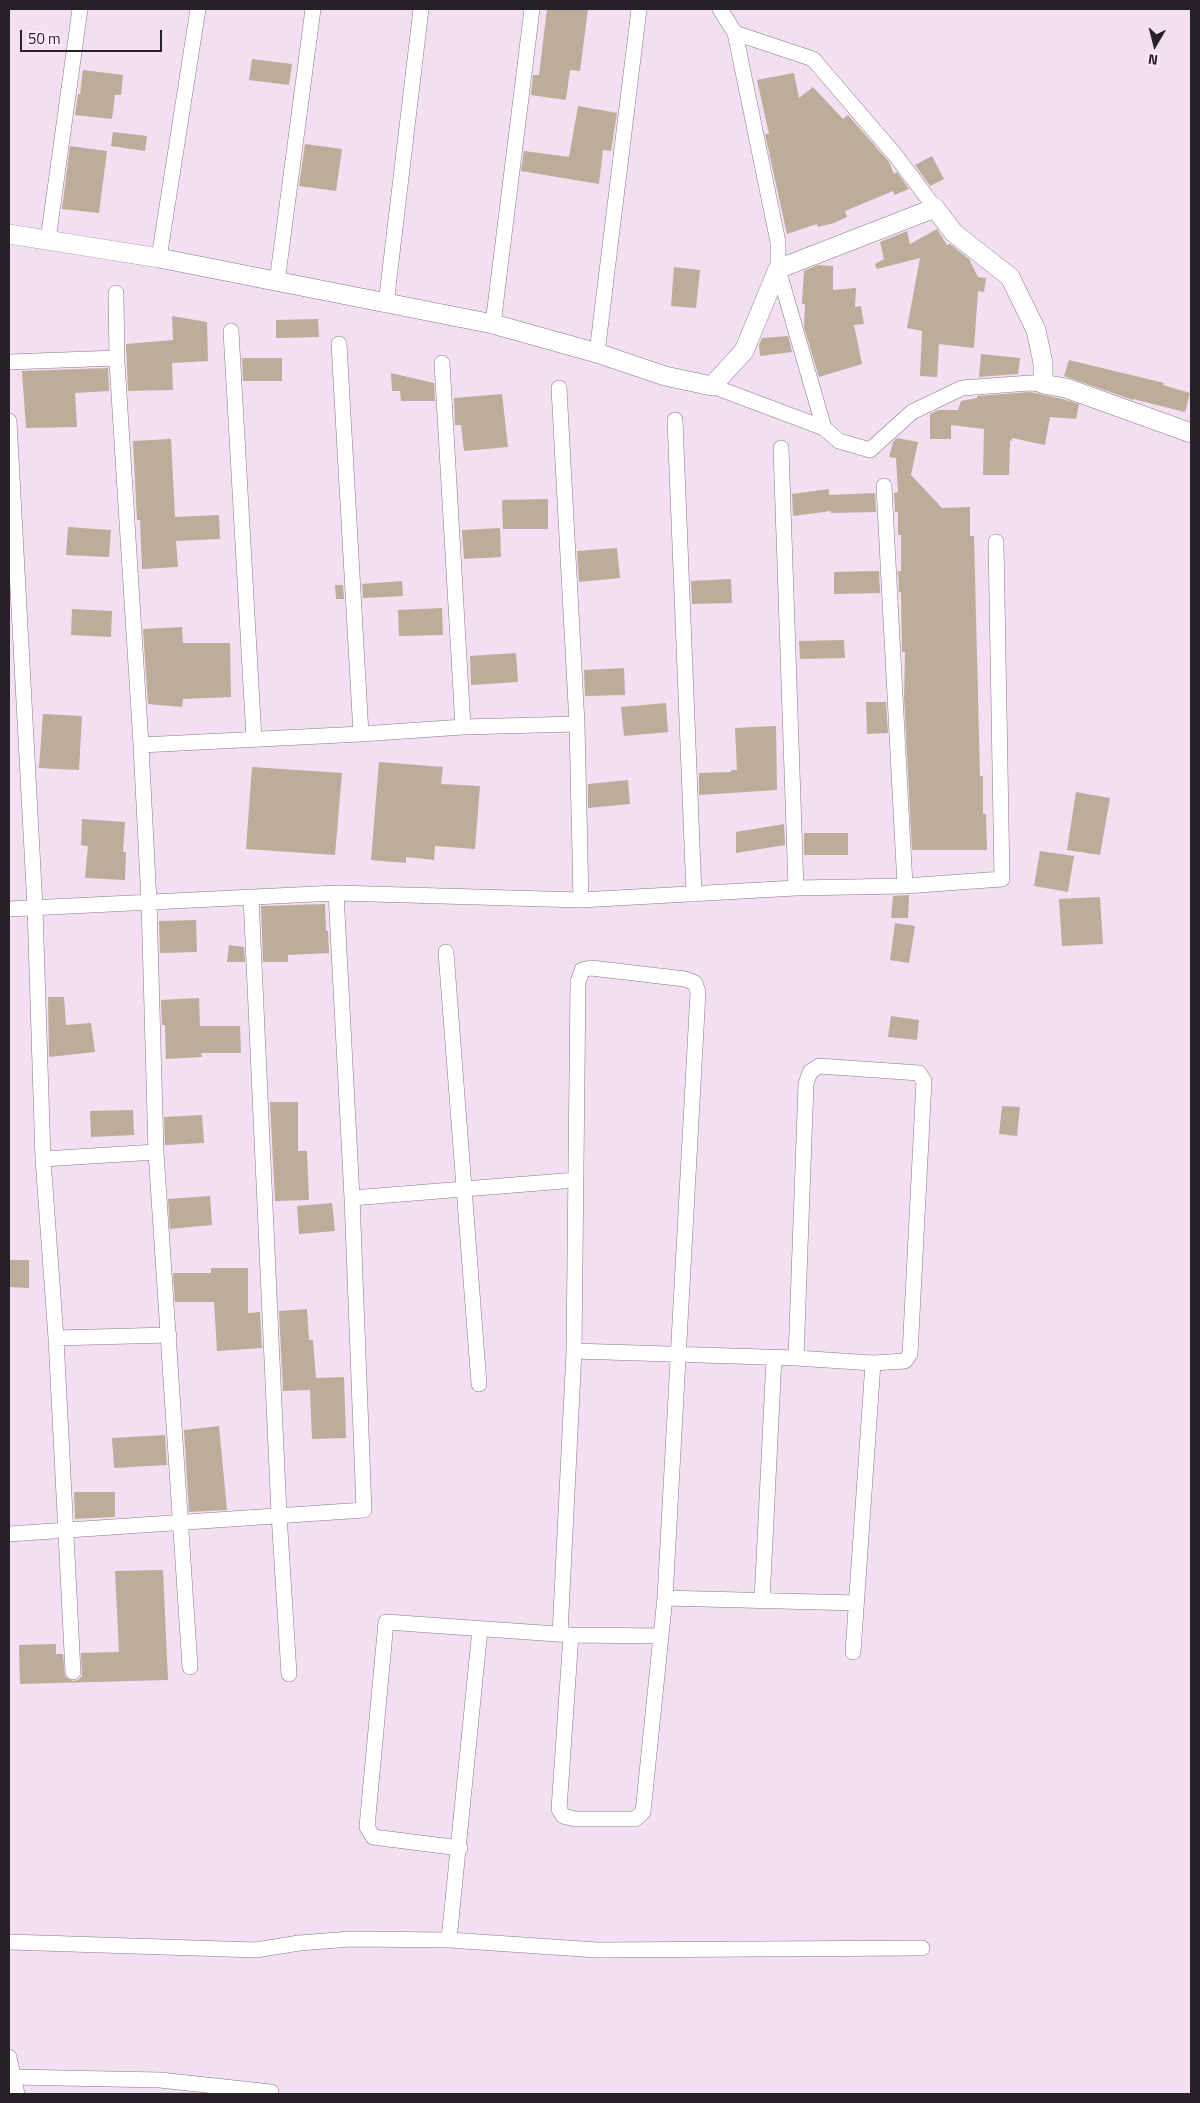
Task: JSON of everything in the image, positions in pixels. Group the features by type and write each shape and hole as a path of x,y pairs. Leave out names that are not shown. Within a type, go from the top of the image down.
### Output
{"street":[{"path":"48,240 80,9"},
{"path":"159,258 198,9"},
{"path":"277,282 313,9"},
{"path":"386,304 421,9"},
{"path":"493,324 532,9"},
{"path":"597,353 639,9"},
{"path":"720,9 735,32 778,242 778,270 824,428"},
{"path":"735,32 812,59 896,156 954,233 1010,277 1036,330 1043,364 1043,384"},
{"path":"712,386 744,351 778,270 935,208"},
{"path":"9,234 159,258 493,324 597,353 665,376 712,386 824,428 839,440 870,450 912,412 962,388 1030,383 1066,388 1191,433"},
{"path":"116,293 117,358 149,902 156,1152 190,1667"},
{"path":"231,331 254,739"},
{"path":"339,344 361,734"},
{"path":"9,362 117,358"},
{"path":"442,362 463,727"},
{"path":"559,388 577,724 581,900"},
{"path":"675,420 694,894"},
{"path":"9,421 35,907 43,1159 56,1338 64,1532 73,1672"},
{"path":"781,448 796,888"},
{"path":"884,486 905,886"},
{"path":"9,909 336,893 581,900 796,888 905,886 1002,879 996,542"},
{"path":"141,744 361,734 463,727 577,724"},
{"path":"9,1534 64,1532 279,1514 364,1510 352,1198 336,893"},
{"path":"251,897 279,1514 289,1674"},
{"path":"446,952 479,1384"},
{"path":"591,968 685,979 695,983 698,992 666,1598 643,1812 635,1819 575,1819 563,1816 559,1809 574,1351 578,982 582,970 591,968"},
{"path":"574,1351 796,1358 873,1363 906,1361 910,1354 924,1081 919,1073 819,1066 810,1072 806,1084 796,1358"},
{"path":"43,1159 156,1152"},
{"path":"352,1198 576,1180"},
{"path":"56,1338 169,1335"},
{"path":"762,1601 774,1358"},
{"path":"853,1652 873,1363"},
{"path":"666,1598 856,1603"},
{"path":"460,1848 374,1837 367,1827 386,1622 566,1635 661,1636"},
{"path":"449,1940 460,1848 480,1629"},
{"path":"9,1942 256,1950 298,1943 351,1939 449,1940 597,1950 922,1948"},
{"path":"9,2057 17,2094"},
{"path":"13,2077 271,2092 271,2094"}],"building":[{"path":"547,9 588,9 580,71 570,70 566,100 531,95 533,75 539,75"},
{"path":"252,59 292,64 289,85 249,80"},
{"path":"83,70 123,75 121,95 115,95 112,119 75,115"},
{"path":"794,73 799,98 813,87 843,119 848,115 889,162 894,174 897,172 909,189 894,195 893,191 845,211 847,217 834,223 818,227 817,224 787,234 765,134 769,134 757,80"},
{"path":"578,106 617,113 611,151 603,150 599,184 521,171 524,151 569,157"},
{"path":"113,132 147,136 145,151 111,146"},
{"path":"305,144 342,149 336,191 299,186"},
{"path":"70,146 107,151 99,213 62,209"},
{"path":"932,156 944,179 930,186 915,165"},
{"path":"937,229 947,245 950,244 969,259 978,277 986,278 984,292 978,291 974,348 939,344 937,377 920,376 922,331 907,328 920,258 877,269 875,264 884,259 880,242 907,231 910,244"},
{"path":"818,265 833,266 833,290 856,288 855,307 861,306 864,324 854,325 862,364 819,377 804,327 805,304 802,304 804,271"},
{"path":"674,267 700,270 696,308 671,306"},
{"path":"172,316 207,322 208,361 172,363 173,390 128,391 126,344 173,340"},
{"path":"318,319 319,337 276,338 276,320"},
{"path":"788,336 792,352 760,356 759,345 762,338"},
{"path":"981,354 1020,358 1018,374 979,377"},
{"path":"242,358 282,358 282,381 243,381"},
{"path":"1069,360 1164,383 1163,385 1190,393 1185,412 1133,400 1064,376"},
{"path":"108,368 109,391 75,393 77,427 26,428 22,371"},
{"path":"391,373 434,383 435,401 401,401 400,391 392,391"},
{"path":"1030,392 1079,404 1076,419 1050,417 1045,445 1012,438 1012,441 1010,440 1009,475 983,475 984,429 951,425 951,439 930,439 930,414 938,410 958,410 961,401 977,398 977,396"},
{"path":"502,394 508,447 464,451 461,425 455,425 454,398"},
{"path":"897,438 918,442 911,475 942,508 970,507 970,536 974,536 980,776 983,776 983,814 986,814 987,850 912,850 904,696 905,652 902,652 901,592 899,592 898,571 901,571 901,535 898,535 898,512 895,512 894,493 898,492 896,458 889,457 893,442"},
{"path":"171,439 175,517 219,515 220,539 176,541 178,567 142,569 140,520 137,520 133,441"},
{"path":"829,489 829,495 875,493 876,512 831,513 831,511 793,516 792,494"},
{"path":"548,499 548,529 503,529 502,500"},
{"path":"68,527 111,530 109,557 66,555"},
{"path":"500,528 501,557 464,559 462,530"},
{"path":"617,548 620,578 579,582 577,551"},
{"path":"879,571 880,593 834,594 834,572"},
{"path":"731,579 732,603 692,604 691,581"},
{"path":"402,581 403,596 363,598 362,584"},
{"path":"335,585 343,585 344,599 336,599"},
{"path":"442,608 443,635 399,636 398,610"},
{"path":"72,609 112,611 111,637 71,635"},
{"path":"182,627 183,643 230,643 231,697 183,699 182,707 148,704 143,629"},
{"path":"844,640 845,658 800,659 799,641"},
{"path":"516,653 518,682 471,685 470,656"},
{"path":"624,668 625,695 585,696 584,670"},
{"path":"866,702 886,702 888,733 867,734"},
{"path":"666,703 668,732 624,736 621,707"},
{"path":"43,714 82,716 79,770 39,768"},
{"path":"776,726 777,790 699,795 699,773 731,772 731,770 737,770 735,728"},
{"path":"379,762 443,767 441,784 480,786 475,849 435,846 434,860 406,857 406,863 371,860"},
{"path":"252,767 342,773 335,855 246,849"},
{"path":"628,780 630,804 588,808 588,784"},
{"path":"1076,792 1110,798 1100,855 1067,850"},
{"path":"82,819 125,822 123,852 126,852 125,880 85,878 88,846 81,845"},
{"path":"784,824 785,845 736,853 736,832"},
{"path":"804,833 848,833 848,855 804,855"},
{"path":"1040,851 1074,856 1068,892 1034,886"},
{"path":"909,895 908,918 891,918 893,896"},
{"path":"1100,897 1103,944 1062,946 1059,899"},
{"path":"325,904 329,953 288,955 288,962 263,962 261,906"},
{"path":"196,920 197,952 160,953 159,921"},
{"path":"895,923 915,926 909,963 890,960"},
{"path":"229,945 244,947 245,962 227,962"},
{"path":"48,997 64,997 66,1025 91,1023 95,1052 49,1057"},
{"path":"199,998 200,1026 240,1026 241,1053 201,1053 202,1057 166,1059 165,1025 162,1025 161,1000"},
{"path":"891,1016 919,1020 917,1040 888,1037"},
{"path":"270,1102 298,1102 298,1151 307,1151 309,1200 275,1201"},
{"path":"1002,1106 1020,1107 1017,1136 999,1134"},
{"path":"133,1110 134,1135 91,1137 90,1111"},
{"path":"202,1115 204,1143 165,1145 164,1117"},
{"path":"210,1196 212,1225 170,1229 168,1199"},
{"path":"332,1203 335,1231 299,1234 297,1206"},
{"path":"9,1260 29,1260 29,1288 9,1287"},
{"path":"211,1268 248,1268 248,1313 260,1312 262,1348 217,1351 214,1302 175,1302 173,1273 211,1273"},
{"path":"307,1309 309,1340 313,1340 316,1378 344,1377 346,1438 312,1439 310,1390 283,1391 279,1311"},
{"path":"219,1426 227,1510 189,1512 184,1430"},
{"path":"165,1435 167,1465 114,1468 112,1438"},
{"path":"74,1492 115,1492 115,1517 75,1519"},
{"path":"163,1570 168,1680 20,1684 19,1645 56,1644 56,1654 63,1654 65,1677 73,1681 78,1680 82,1676 81,1653 119,1652 115,1571"}]}
